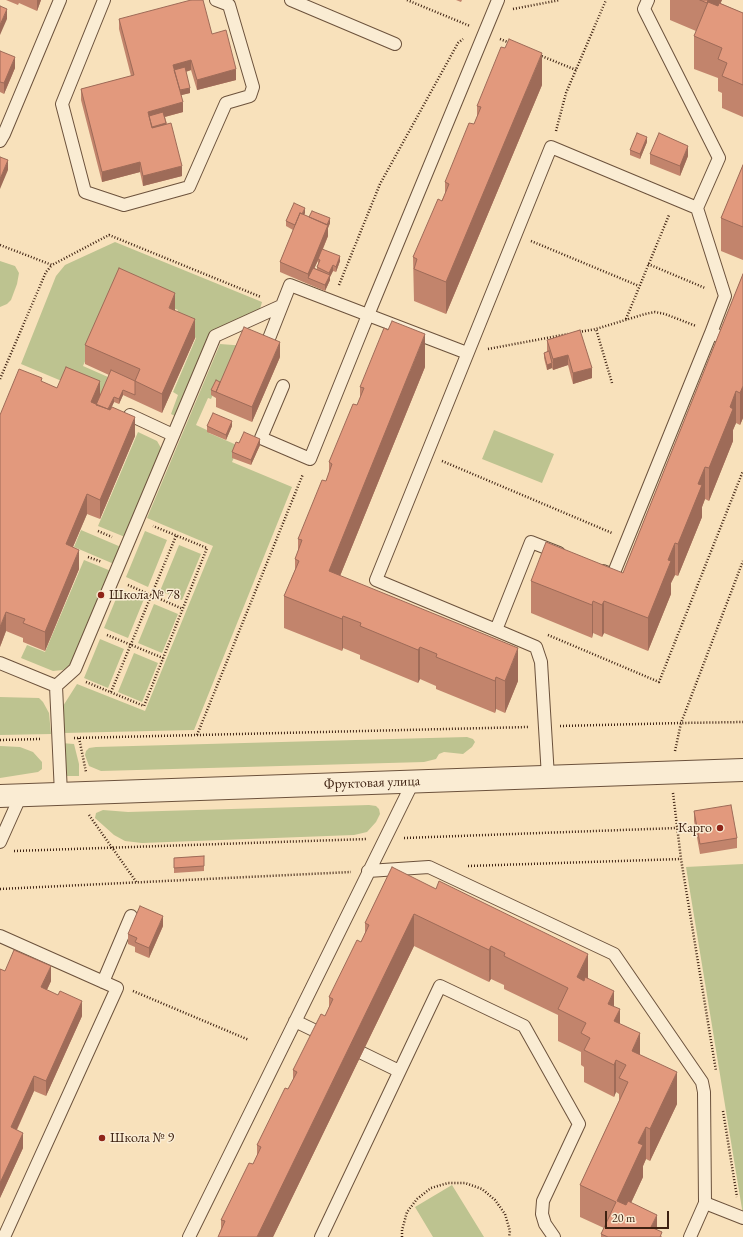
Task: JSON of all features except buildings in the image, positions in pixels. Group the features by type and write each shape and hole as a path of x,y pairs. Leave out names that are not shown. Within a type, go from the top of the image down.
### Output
{"street":[{"name":"Фруктовая улица","path":"0,796 743,770"}],"lane":[{"path":"0,141 60,0"},
{"path":"104,0 62,104 85,192 124,205 189,187 226,103 250,96 253,88 230,6 216,0"},
{"path":"291,0 395,44"},
{"path":"283,386 261,438 310,459 480,31 493,13 498,0"},
{"path":"590,566 613,574 725,296 697,208 719,158 644,9 648,0"},
{"path":"548,777 541,662 536,647 376,580 551,147 697,208"},
{"path":"268,341 290,285 467,353"},
{"path":"61,794 56,686 75,669 215,336 282,306"},
{"path":"711,333 730,340"},
{"path":"130,416 173,435"},
{"path":"496,630 531,542 568,557"},
{"path":"0,663 56,686"},
{"path":"189,1237 413,782"},
{"path":"0,842 21,795"},
{"path":"368,871 429,867 614,954 702,1082 704,1092 705,1203 690,1237"},
{"path":"103,982 131,916"},
{"path":"0,936 117,988 4,1237"},
{"path":"321,1237 440,986 524,1026 579,1124 544,1201 542,1214 545,1224 554,1237"},
{"path":"295,1021 330,1038"},
{"path":"362,1053 399,1070"},
{"path":"705,1203 741,1217"}],"path":[{"path":"407,0 513,44"},
{"path":"493,13 560,0"},
{"path":"551,147 566,94 606,0"},
{"path":"332,301 380,184 458,43 480,31"},
{"path":"534,53 576,70"},
{"path":"626,320 675,199"},
{"path":"0,379 46,272 52,265 110,235 282,306"},
{"path":"515,235 639,286"},
{"path":"0,245 52,265"},
{"path":"648,264 725,296"},
{"path":"467,353 596,329 655,312 665,314 711,333"},
{"path":"596,329 612,383"},
{"path":"426,454 627,540"},
{"path":"197,735 310,459"},
{"path":"545,634 659,682 743,471"},
{"path":"69,674 144,706 207,548 137,520"},
{"path":"112,692 176,536"},
{"path":"717,1077 681,859 671,772 681,723 743,561"},
{"path":"113,579 183,608"},
{"path":"92,628 163,658"},
{"path":"0,740 743,722"},
{"path":"79,738 86,772"},
{"path":"87,811 137,882"},
{"path":"8,851 677,828"},
{"path":"429,867 681,859"},
{"path":"0,889 368,871"},
{"path":"117,988 127,988 249,1040"},
{"path":"722,1108 741,1217"},
{"path":"402,1237 402,1230 407,1212 417,1198 431,1188 448,1183 465,1183 482,1189 495,1200 505,1214 510,1231 509,1237"}],"green space":[{"path":"115,242 262,302 260,309 212,331 175,416 171,414 178,395 173,392 196,338 171,326 178,310 118,285 83,366 108,377 100,397 21,364 56,276 65,265"},
{"path":"0,261 15,266 19,273 17,284 11,300 7,304 0,307"},
{"path":"220,344 246,346 227,388 218,384 211,399 208,398 196,425 209,431 209,433 239,446 232,462 292,487 194,730 64,733 63,706 77,684 145,711 213,546 147,518"},
{"path":"494,430 554,454 542,483 482,459"},
{"path":"138,432 157,441 161,448 125,537 98,526"},
{"path":"81,530 121,547 114,564 74,547"},
{"path":"145,531 167,540 148,587 126,577"},
{"path":"179,545 201,554 182,600 160,591"},
{"path":"84,560 111,571 72,663 63,670 53,671 21,658 27,645 45,652"},
{"path":"120,589 144,599 128,638 104,628"},
{"path":"154,604 178,614 162,653 138,643"},
{"path":"100,639 124,649 108,688 84,678"},
{"path":"134,653 158,663 142,702 118,692"},
{"path":"0,697 39,698 49,713 51,734 0,735"},
{"path":"467,737 473,739 475,742 472,747 463,754 444,752 439,754 436,759 424,762 101,771 89,766 85,755 89,748 96,747"},
{"path":"61,743 74,744 79,764 79,776 66,776"},
{"path":"0,746 20,747 33,752 42,762 42,769 38,772 0,778"},
{"path":"376,806 379,809 380,814 376,822 367,832 354,835 142,843 125,841 114,835 95,818 96,813 103,810 128,812"},
{"path":"743,864 743,1215 686,867"},
{"path":"452,1185 484,1237 433,1237 415,1207"}],"place":[{"name":"Школа № 78","path":"101,595"},
{"name":"Карго","path":"720,828"},
{"name":"Школа № 9","path":"102,1138"}]}
